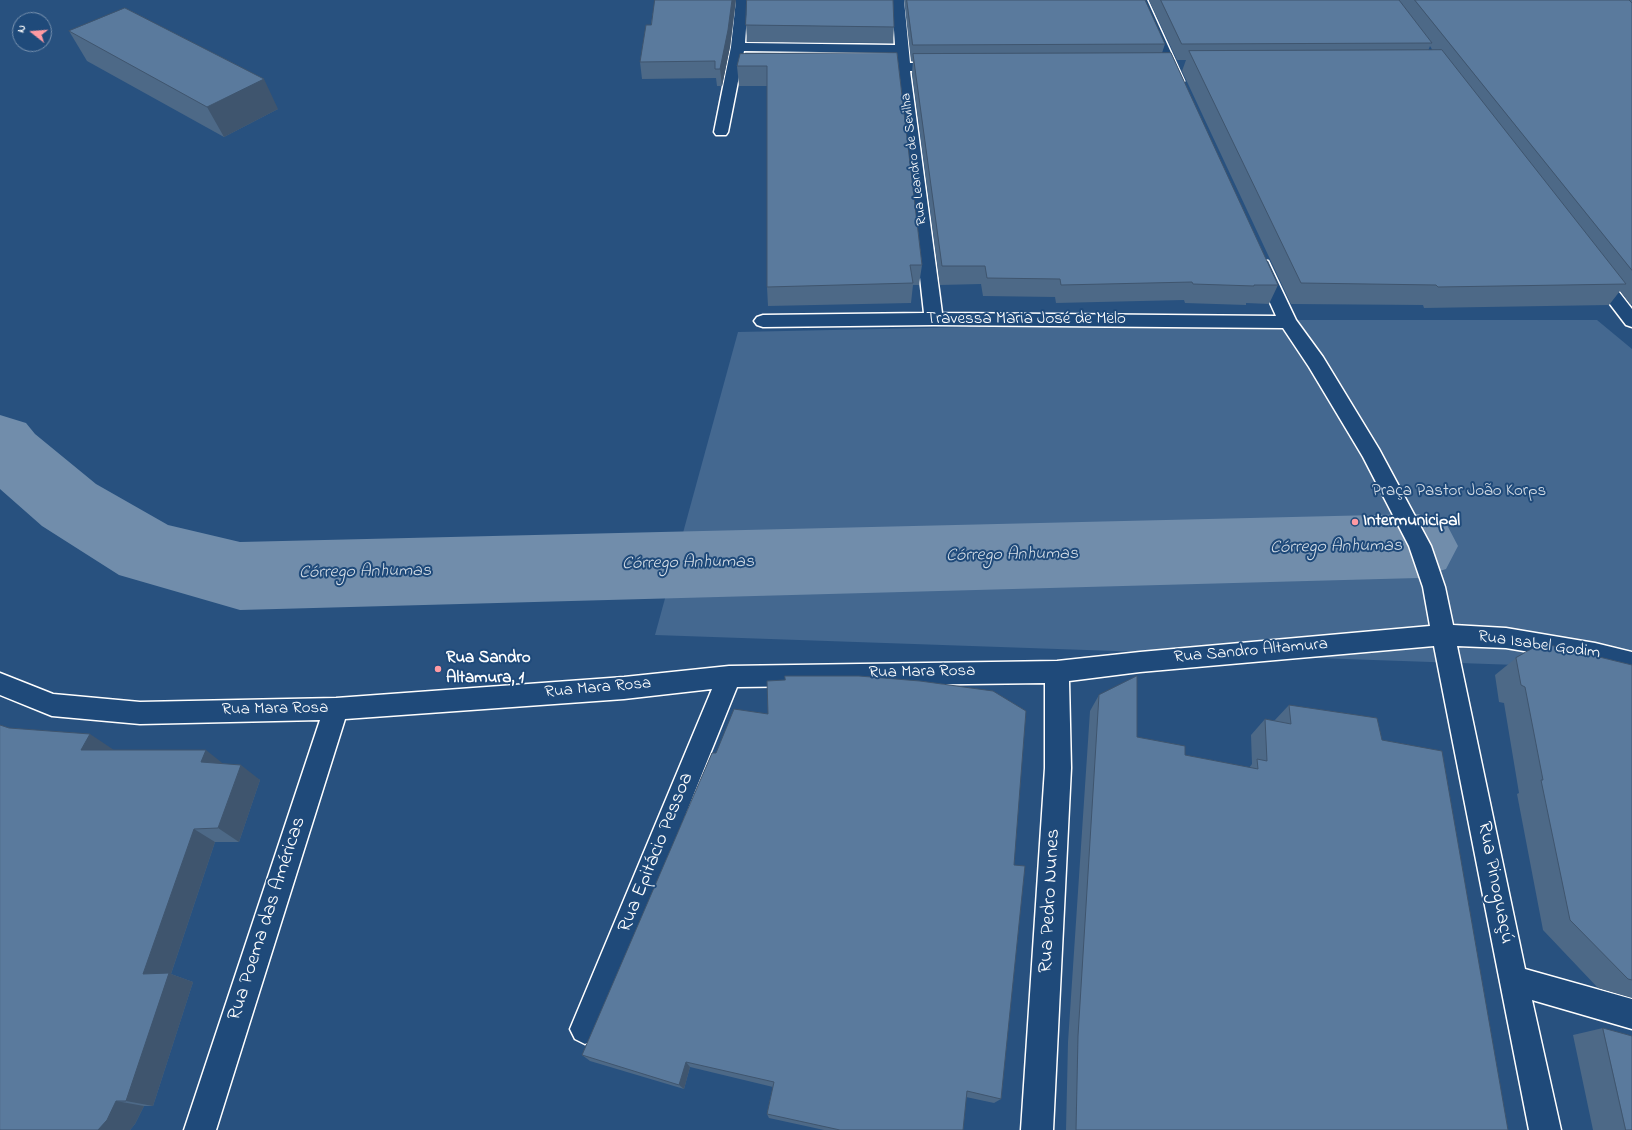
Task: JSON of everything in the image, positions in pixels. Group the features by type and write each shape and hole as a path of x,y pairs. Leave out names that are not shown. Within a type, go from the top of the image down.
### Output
{"street":[{"path":"721,132 729,85 738,47 742,0"},
{"name":"Rua Leandro de Sevilha","path":"898,0 903,67 934,319"},
{"path":"1141,0 1169,65 1183,93"},
{"path":"738,47 902,49"},
{"path":"1154,65 1185,65"},
{"path":"857,67 958,66"},
{"path":"734,68 750,68"},
{"name":"Rua Pinoguaçú","path":"1255,251 1288,322 1316,362 1349,416 1420,546 1434,587 1445,635 1513,980 1545,1130"},
{"path":"1589,265 1632,321"},
{"name":"Travessa Maria José de Melo","path":"763,321 934,319 1288,322"},
{"name":"Rua Isabel Godim","path":"1445,635 1506,638 1596,653 1632,662"},
{"name":"Rua Sandro Altamura","path":"1057,672 1140,662 1445,635"},
{"name":"Rua Mara Rosa","path":"0,684 52,705 140,713 336,709 624,688 729,677 1057,672"},
{"name":"Rua Pedro Nunes","path":"1037,1130 1058,768 1057,672"},
{"name":"Rua Epitácio Pessoa","path":"585,1029 729,677"},
{"name":"Rua Poema das Américas","path":"200,1130 336,709"},
{"path":"1513,980 1632,1014"}],"green space":[{"name":"Praça Pastor João Korps","path":"1301,320 1597,320 1632,349 1632,669 655,635 738,332"}],"building":[{"path":"655,0 732,0 720,69 715,69 715,61 640,62 646,25 651,25"},
{"path":"747,0 893,0 894,27 746,25"},
{"path":"907,0 1145,0 1165,44 913,45"},
{"path":"1161,0 1399,0 1432,43 1182,44"},
{"path":"1415,0 1629,0 1632,3 1632,270"},
{"path":"125,8 264,79 207,107 69,31"},
{"path":"1442,50 1626,284 1438,287 1436,285 1301,283 1189,51"},
{"path":"897,53 922,265 910,265 913,283 767,287 767,66 737,66 740,54"},
{"path":"1171,53 1278,285 1254,286 1193,284 1192,282 1061,285 1060,279 987,278 985,266 942,266 913,54"},
{"path":"1542,643 1632,665 1632,980 1628,979 1570,920 1541,780 1543,780 1525,687 1521,685 1516,658"},
{"path":"785,676 859,676 920,681 993,691 1026,711 1014,865 1025,866 1001,1099 967,1091 963,1130 840,1130 767,1114 774,1082 686,1062 679,1085 582,1055 712,753 716,753 734,709 768,714 767,681 785,680"},
{"path":"1137,676 1137,737 1185,746 1185,755 1258,769 1257,759 1267,761 1265,719 1291,724 1289,705 1377,718 1382,740 1442,751 1508,1130 1076,1130 1078,1036 1099,695"},
{"path":"0,725 9,728 90,734 81,750 206,750 201,762 241,765 218,828 194,829 143,974 169,973 126,1101 116,1101 107,1120 98,1130 0,1130"},
{"path":"1603,1028 1632,1036 1632,1130 1626,1130"}],"waterway":[{"name":"Córrego Anhumas","path":"0,442 9,454 69,505 147,552 240,576 1418,546"}],"place":[{"name":"Intermunicipal","path":"1355,522"},
{"name":"Rua Sandro Altamura, 1","path":"438,669"}]}
